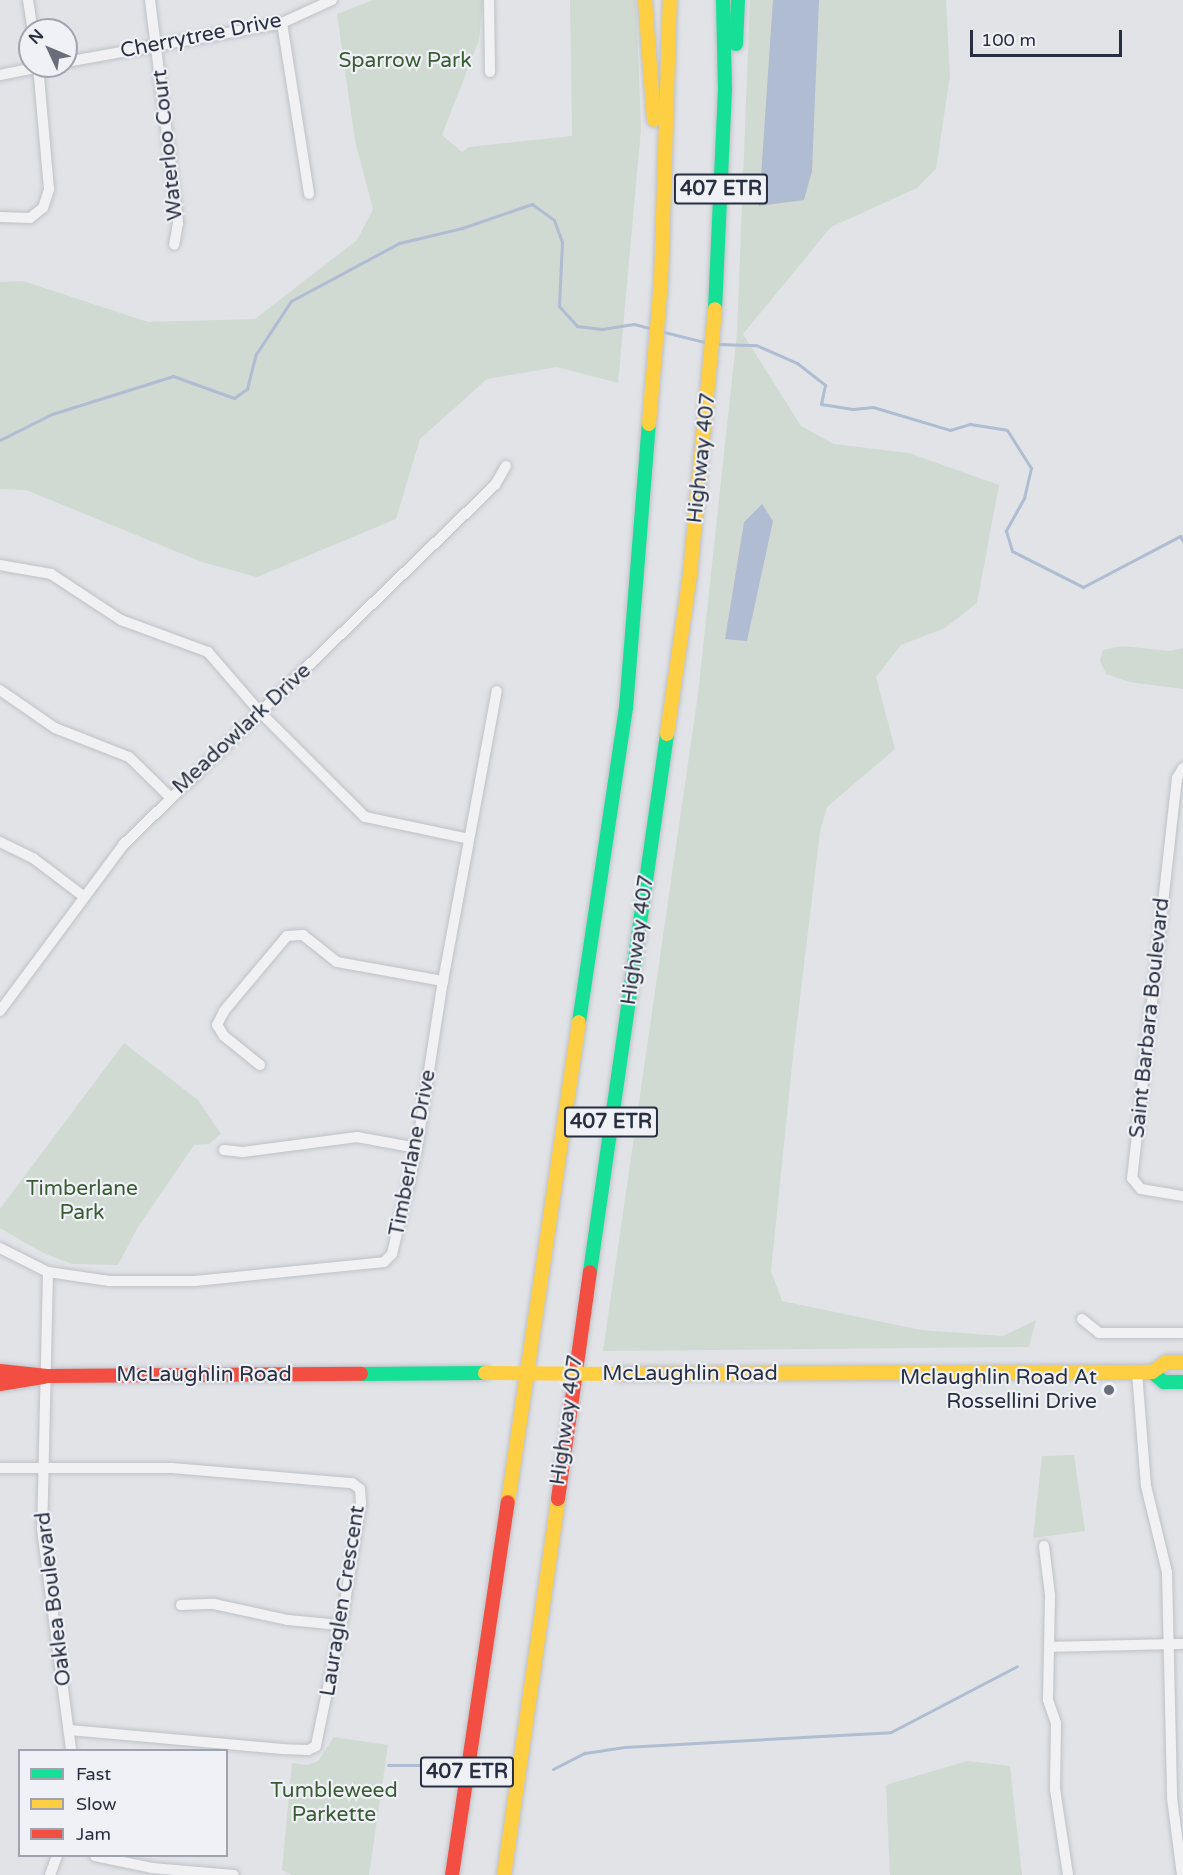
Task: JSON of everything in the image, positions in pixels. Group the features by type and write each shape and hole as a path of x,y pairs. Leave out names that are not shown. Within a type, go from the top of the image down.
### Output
{"main road":[{"path":"645,0 654,123 663,154"},
{"name":"407 ETR","path":"452,1875 626,708 661,280 663,154 670,0"},
{"name":"Highway 407","path":"504,1875 690,574 717,288 725,90 723,0"},
{"path":"725,90 735,64 738,0"},
{"name":"McLaughlin Road","path":"47,1376 1152,1372 1167,1362 1183,1362"},
{"path":"0,1371 47,1376"},
{"name":"McLaughlin Road","path":"1152,1372 1164,1382 1183,1382"},
{"path":"0,1384 20,1384 47,1376"},
{"path":"510,1829 514,1875"}],"street":[{"path":"28,0 31,18"},
{"name":"Waterloo Court","path":"150,0 158,44 178,223 174,245"},
{"name":"Cherrytree Drive","path":"78,61 282,23 332,0"},
{"path":"489,0 490,72"},
{"path":"282,23 309,194"},
{"path":"0,75 18,71"},
{"path":"0,217 30,218 43,208 49,189 42,78"},
{"name":"Meadowlark Drive","path":"0,1011 124,843 495,486 506,466"},
{"path":"0,565 51,574 121,620 208,652 259,711 365,817 469,839"},
{"path":"0,690 55,728 129,757 170,797"},
{"name":"Timberlane Drive","path":"0,1248 48,1272 109,1281 195,1281 384,1262 395,1245 417,1148 443,981 497,691"},
{"name":"Saint Barbara Boulevard","path":"1183,768 1177,778 1132,1178 1141,1190 1183,1196"},
{"path":"0,842 33,858 83,896"},
{"path":"260,1065 224,1036 217,1025 224,1011 287,936 303,935 337,962 443,981"},
{"path":"224,1150 243,1152 357,1137 417,1148"},
{"name":"Oaklea Boulevard","path":"48,1272 42,1528 71,1749"},
{"path":"1082,1319 1099,1333 1183,1333"},
{"path":"1137,1372 1146,1486 1167,1572 1172,1798 1182,1875"},
{"path":"0,1468 44,1469"},
{"name":"Lauraglen Crescent","path":"44,1469 172,1468 352,1483 360,1489 362,1503 320,1737 308,1750 69,1730"},
{"path":"1044,1546 1050,1647 1048,1700 1056,1723 1055,1788 1068,1875"},
{"path":"181,1605 214,1604 288,1620 340,1625"},
{"path":"1050,1647 1183,1644"},
{"path":"50,1875 57,1857"},
{"path":"99,1857 165,1872 234,1875"}],"green space":[{"name":"Sparrow Park","path":"373,0 483,0 479,40 442,135 462,152 469,147 572,136 570,0 636,0 641,129 618,383 557,367 487,379 420,439 396,519 257,577 202,562 26,490 0,489 0,282 23,281 148,322 255,319 357,240 373,209 355,141 337,14"},
{"path":"750,0 946,0 950,76 936,169 917,188 831,227 743,334 801,426 834,444 909,453 999,485 977,603 945,628 901,645 876,677 895,749 827,807 820,832 793,1056 771,1271 782,1301 921,1330 1003,1336 1036,1320 1029,1347 603,1351 698,694 737,333"},
{"path":"1122,646 1170,651 1183,648 1183,689 1129,682 1106,674 1100,661 1103,650"},
{"name":"Timberlane Park","path":"124,1043 198,1100 221,1134 209,1144 194,1145 138,1227 118,1265 72,1264 43,1253 0,1228 0,1209"},
{"path":"1074,1455 1085,1531 1033,1538 1042,1456"},
{"name":"Tumbleweed Parkette","path":"334,1737 388,1745 369,1875 292,1875 282,1870 292,1763 307,1765 318,1761"},
{"path":"967,1761 1010,1766 1022,1875 890,1875 886,1785"}],"water":[{"path":"773,0 819,0 812,171 804,200 759,206"},
{"path":"762,504 773,521 747,641 725,639 744,522"}],"waterway":[{"path":"0,440 52,414 173,376 234,398 247,389 256,354 291,301 399,243 462,228 532,204 554,220 562,242 559,306 577,326 602,329 634,324 649,328"},
{"path":"664,332 704,342"},
{"path":"719,344 756,345 797,363 825,385 821,404 853,409 873,407 950,430 970,424 1007,430 1031,468 1024,498 1006,531 1012,551 1083,587 1180,536 1183,541"},
{"path":"553,1769 585,1753 625,1747 891,1732 1017,1666"},
{"path":"388,1765 428,1765"}],"traffic: fast":[{"path":"715,309 725,90 723,0"},
{"path":"736,44 738,0"},
{"path":"579,1022 626,708 649,424"},
{"path":"590,1272 667,734"},
{"path":"1152,1372 1164,1382 1183,1382"},
{"path":"361,1374 485,1373"}],"traffic: slow":[{"path":"645,0 654,120"},
{"path":"649,424 661,281 670,0"},
{"path":"667,734 690,574 715,309"},
{"path":"508,1502 579,1022"},
{"path":"619,1374 1152,1372 1167,1362 1183,1362"},
{"path":"485,1373 619,1374"},
{"path":"504,1875 558,1499"}],"traffic: jam":[{"path":"558,1499 590,1272"},
{"path":"0,1371 47,1376 361,1374"},
{"path":"0,1384 44,1377"},
{"path":"452,1875 508,1502"}],"place":[{"name":"Mclaughlin Road At Rossellini Drive","path":"1109,1390"}]}
